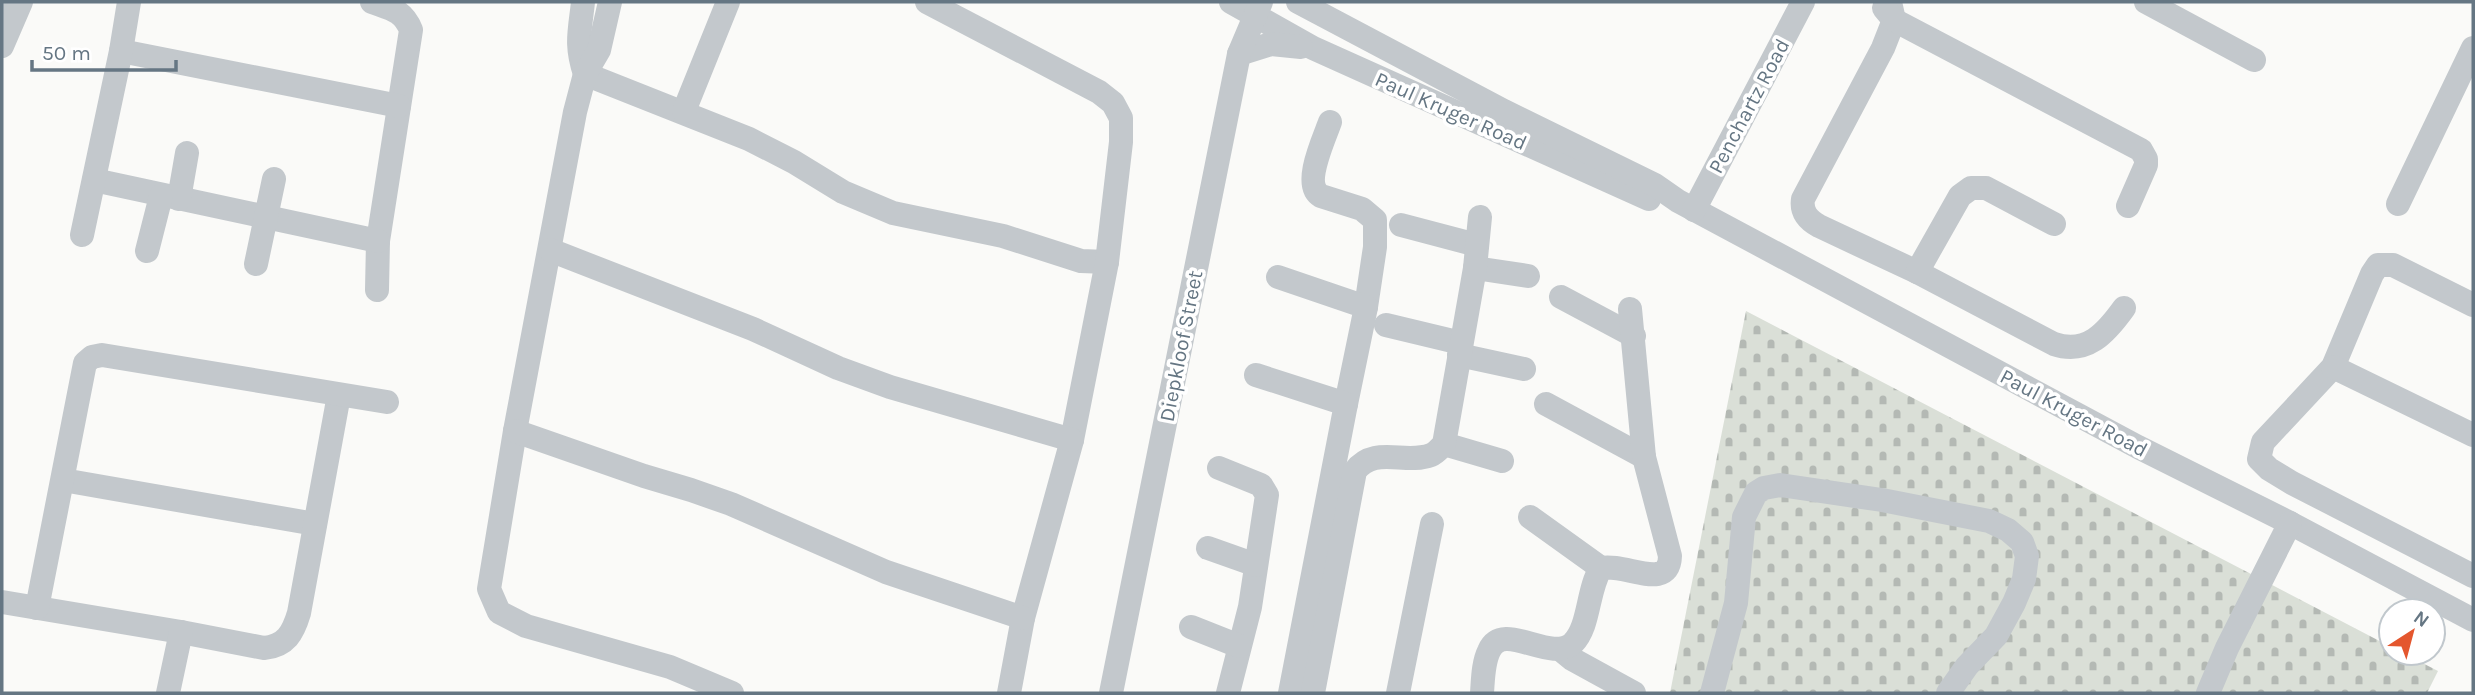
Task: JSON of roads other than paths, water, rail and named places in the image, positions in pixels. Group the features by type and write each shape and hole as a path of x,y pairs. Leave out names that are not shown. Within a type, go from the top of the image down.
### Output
{"street":[{"path":"2,46 21,2"},
{"path":"82,235 129,2"},
{"path":"372,2 397,11 407,19 411,30 378,241 377,290"},
{"path":"583,2 577,43 584,74"},
{"path":"610,2 599,50 584,74 515,431 489,589 499,612 526,626 670,667 732,693"},
{"path":"684,111 728,2"},
{"path":"927,2 1099,92 1113,103 1121,118 1121,142 1107,262 1072,440 1023,618 1009,693"},
{"name":"Paul Kruger Road","path":"1231,2 1257,9 1312,48 1648,199 1686,206"},
{"name":"Paul Kruger Road","path":"1298,2 1459,88 1655,185 1686,206 2138,447 2290,523 2473,620"},
{"name":"Penchartz Road","path":"1686,206 1803,2"},
{"path":"1878,2 2135,146 2144,155 2146,165 2128,206"},
{"path":"2146,2 2254,60"},
{"name":"Diepkloof Street","path":"1111,693 1239,54 1257,9"},
{"path":"1892,11 1883,48 1803,199 1806,216 1811,222 1917,272 2066,348 2078,347 2098,339 2110,328 2124,308"},
{"path":"1239,54 1271,44 1312,48"},
{"path":"2398,204 2473,48"},
{"path":"121,51 399,106"},
{"path":"584,74 684,111 749,139 843,192 893,213 1003,236 1081,261 1107,262"},
{"path":"1290,693 1366,307 1375,247 1374,220 1362,209 1321,196 1313,188 1318,154 1330,122"},
{"path":"147,251 187,153"},
{"path":"256,264 274,179"},
{"path":"94,180 378,241"},
{"path":"1917,272 1960,196 1971,188 1986,188 2054,223"},
{"path":"1313,693 1355,471 1361,462 1371,457 1423,457 1433,454 1444,444 1476,256 1480,217"},
{"path":"1402,225 1528,276"},
{"path":"550,250 752,329 838,368 890,387 1072,440"},
{"path":"2473,305 2393,265 2378,265 2333,367 2263,442 2259,459 2269,469 2292,483 2473,576"},
{"path":"1278,277 1366,307"},
{"path":"1561,297 1634,335"},
{"path":"1530,517 1601,568 1621,567 1661,575 1670,565 1670,556 1644,457 1630,309"},
{"path":"1386,325 1524,369"},
{"path":"37,608 85,363 92,357 102,355 387,402"},
{"path":"2333,367 2473,435"},
{"path":"1256,375 1346,404"},
{"path":"2,602 264,648 275,647 294,630 299,612 339,395"},
{"path":"1546,404 1644,457"},
{"path":"515,431 731,504 886,572 1023,618"},
{"path":"1444,444 1502,461"},
{"path":"1219,468 1261,485 1266,491 1250,607 1228,693"},
{"path":"63,481 315,524"},
{"path":"1712,693 1737,603 1744,517 1756,493 1764,488 1780,485 1882,500 1989,521 2008,530 2022,542 2027,556 2024,579 2014,603 1996,636 1967,666 1948,693"},
{"path":"2208,693 2227,648 2290,523"},
{"path":"1398,693 1432,524"},
{"path":"1208,548 1256,565"},
{"path":"1561,650 1573,643 1582,629 1590,591 1601,568"},
{"path":"1191,627 1239,646"},
{"path":"168,693 181,632"},
{"path":"1482,693 1489,651 1498,641 1512,639 1561,650 1572,659 1634,693"}]}
